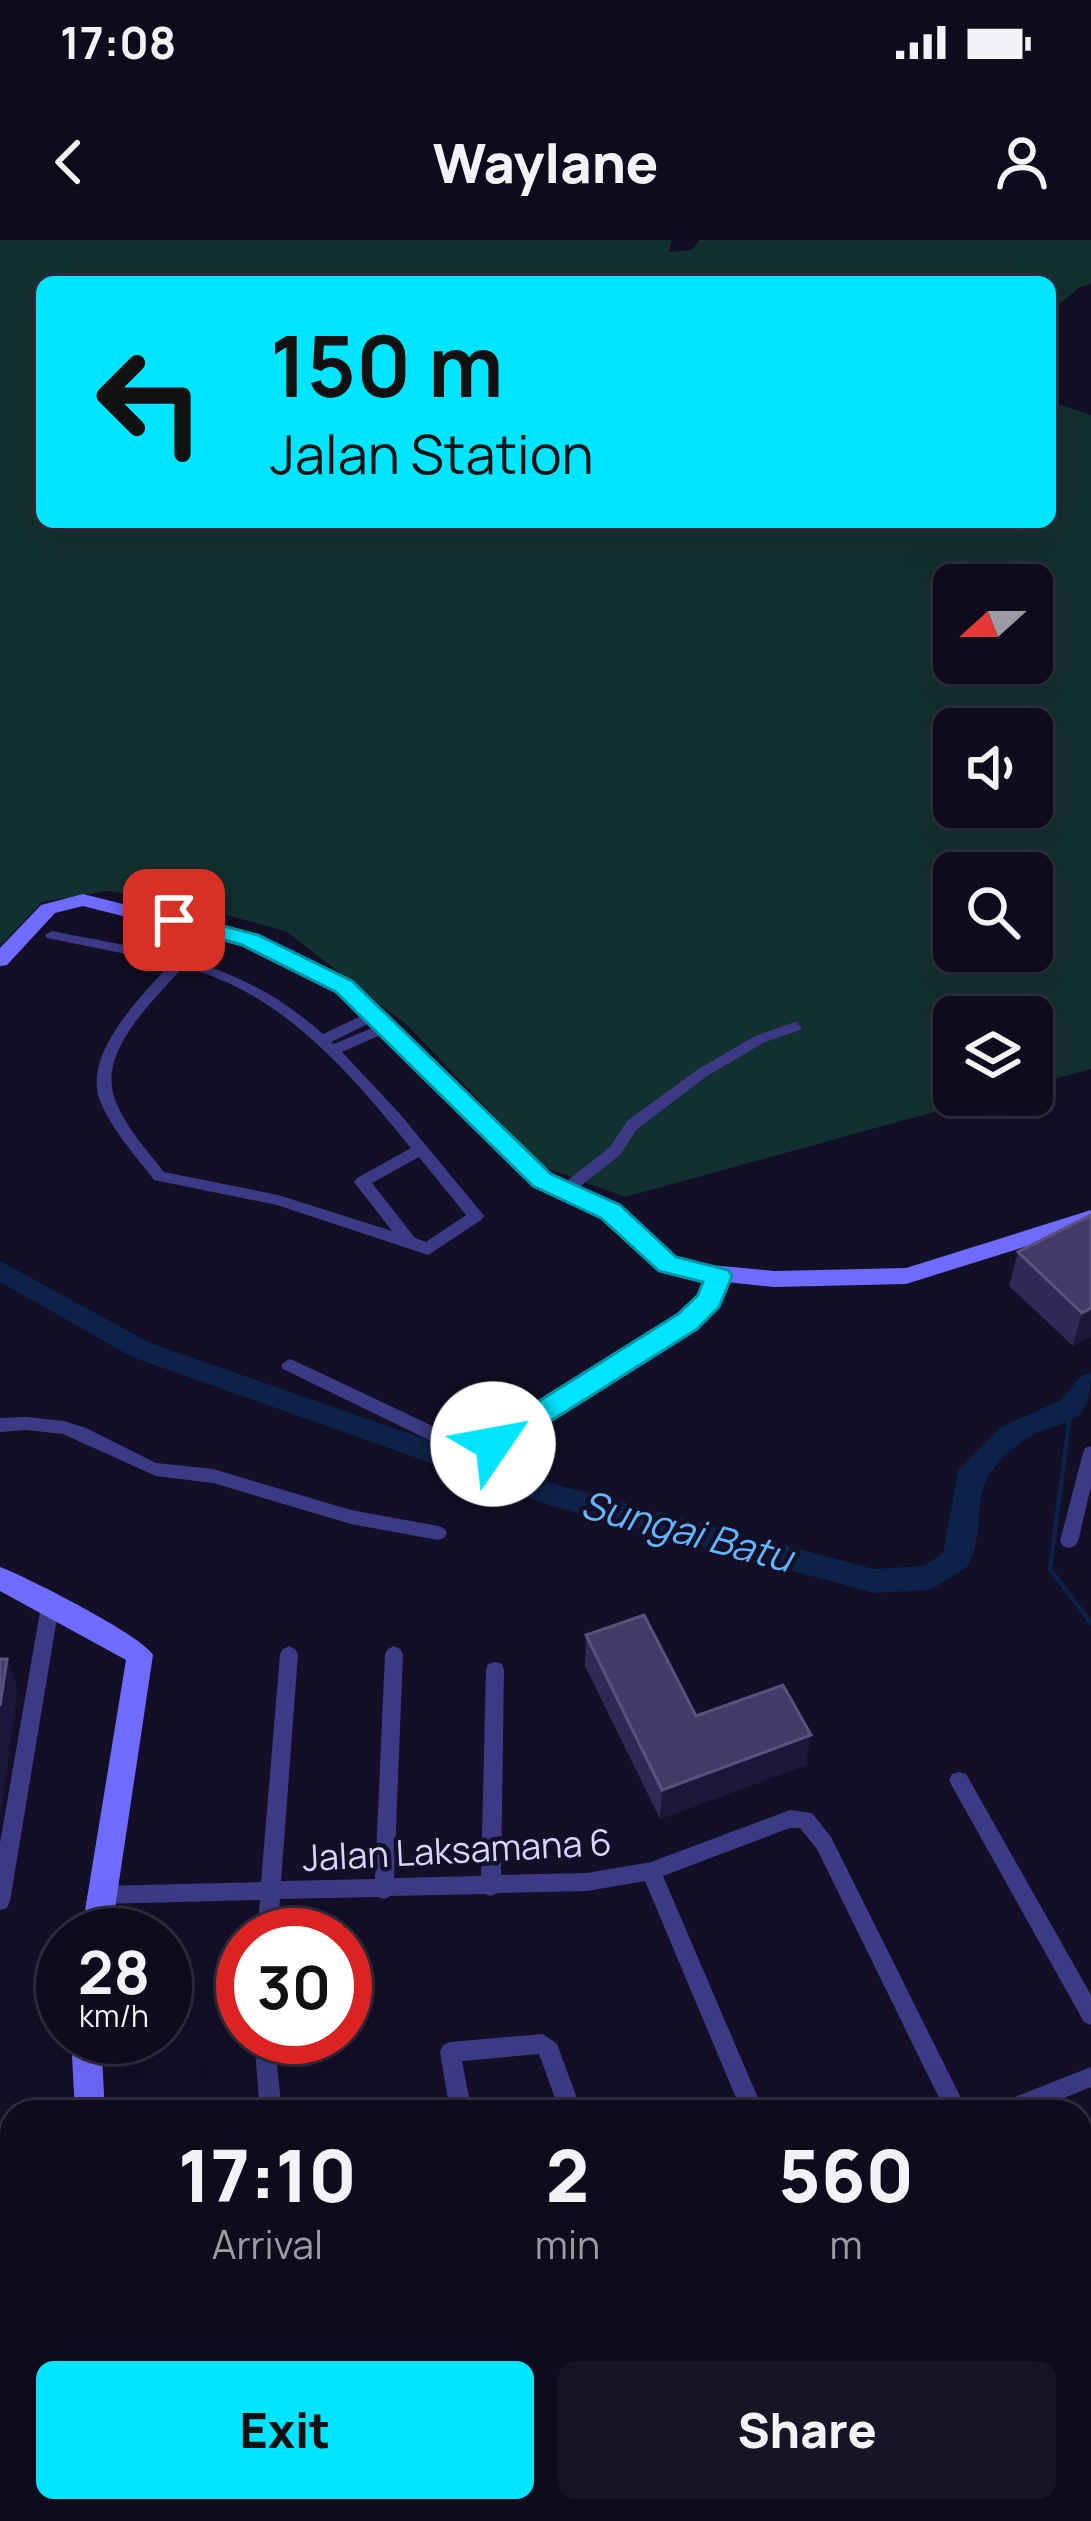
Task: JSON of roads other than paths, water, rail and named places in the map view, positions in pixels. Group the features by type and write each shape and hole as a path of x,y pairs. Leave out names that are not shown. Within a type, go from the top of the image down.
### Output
{"street":[{"path":"0,959 48,909 98,900 250,940 344,986 501,1143 563,1192 610,1212 668,1264 718,1276 906,1276 1091,1218"},
{"path":"52,935 178,964 232,979 327,1046 476,1216 428,1249 278,1200 159,1176 121,1124 104,1092 102,1075 108,1055 178,964"},
{"path":"327,1046 383,1020"},
{"path":"563,1192 615,1150 632,1125 702,1073 760,1040 795,1027"},
{"path":"409,1242 362,1182 418,1150"},
{"path":"289,1365 435,1435 460,1443 493,1444 688,1322 710,1300 718,1276"},
{"path":"0,1425 47,1423 72,1428 152,1468 207,1474 312,1510 438,1533"},
{"path":"1069,1541 1091,1453"},
{"path":"0,1578 105,1630 140,1655 99,1908"},
{"path":"0,1901 50,1606"},
{"path":"269,1908 289,1654"},
{"path":"384,1890 394,1654"},
{"path":"491,1887 495,1670"},
{"path":"959,1780 1091,2015"},
{"name":"Jalan Laksamana 6","path":"101,1895 587,1882 651,1871 790,1819 805,1819 824,1843 951,2100"},
{"path":"651,1871 748,2100"},
{"path":"459,2100 451,2052 542,2044 550,2051 567,2100"},
{"path":"88,2064 90,2100"},
{"path":"267,2064 270,2100"},
{"path":"1033,2100 1091,2078"}],"waterway":[{"name":"Sungai Batu","path":"0,1270 141,1350 552,1495 874,1581 930,1578 957,1559 968,1479 1011,1435 1071,1407 1091,1383"},
{"path":"1071,1407 1050,1569 1091,1623"}]}
